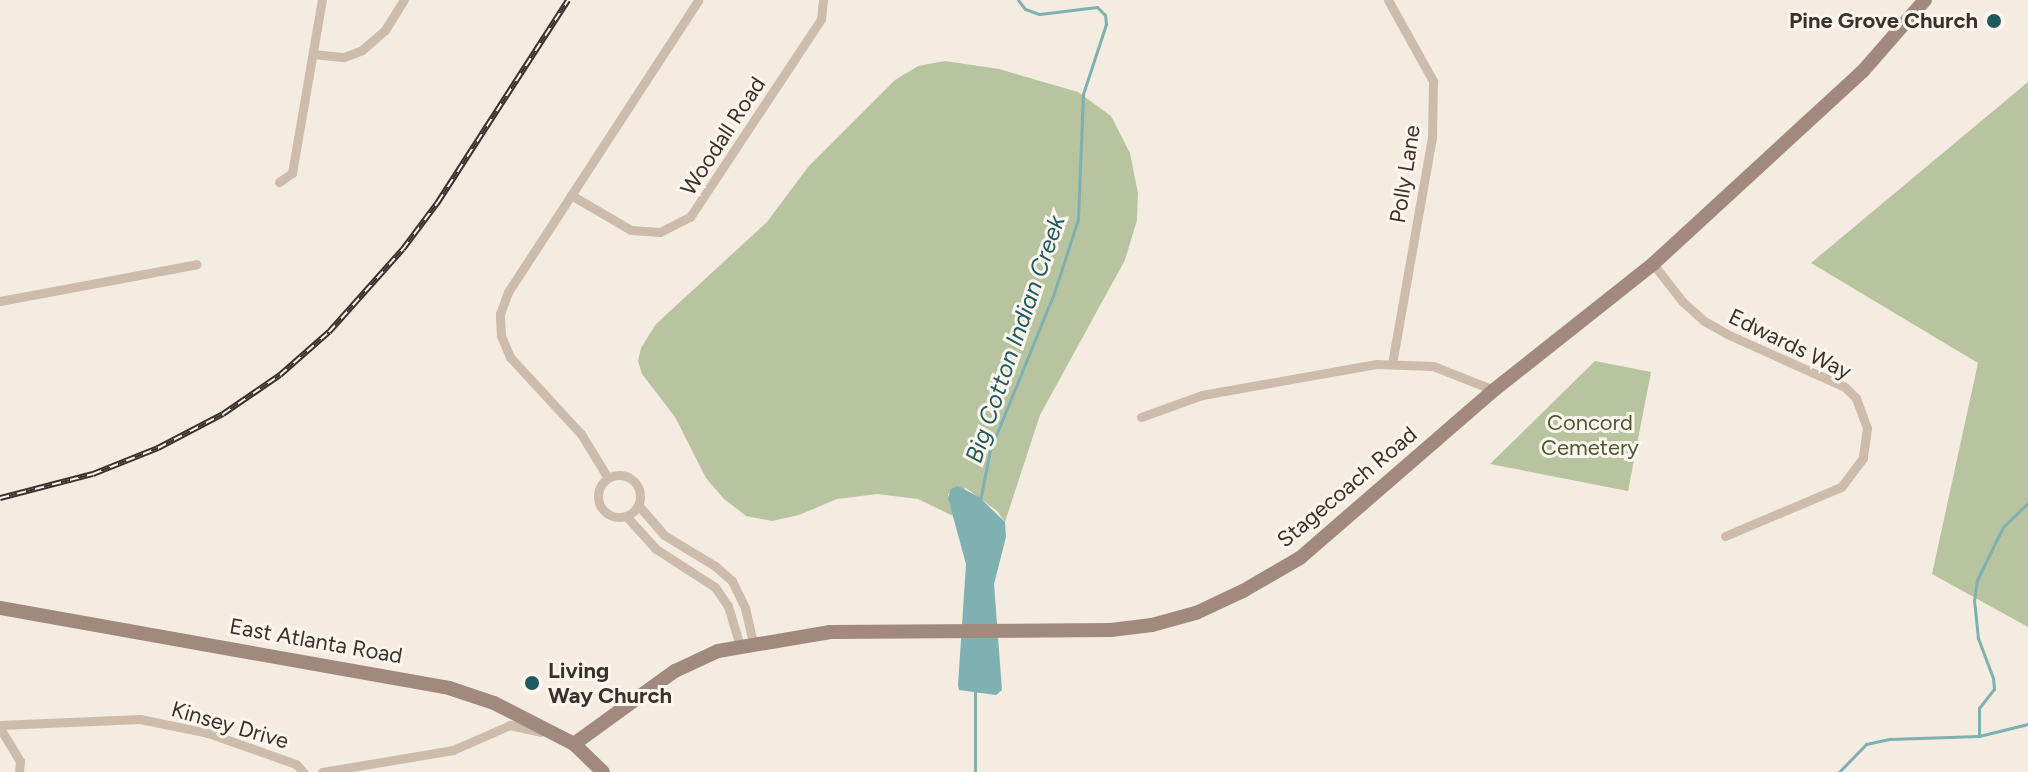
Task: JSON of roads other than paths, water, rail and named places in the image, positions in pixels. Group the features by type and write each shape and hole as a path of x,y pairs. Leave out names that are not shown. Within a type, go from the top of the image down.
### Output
{"street":[{"path":"279,182 292,173 322,0"},
{"path":"313,54 350,57 362,50 385,30 404,0"},
{"path":"608,478 581,434 510,357 500,331 505,297 698,0"},
{"name":"Woodall Road","path":"571,195 631,230 660,232 690,217 821,19 823,0"},
{"name":"Polly Lane","path":"1388,0 1433,81 1432,137 1392,363"},
{"name":"Stagecoach Road","path":"574,744 675,671 718,651 747,644 830,632 1073,632 1152,625 1196,613 1243,591 1300,558 1494,390 1653,264 1863,71 1925,0"},
{"path":"0,301 197,264"},
{"name":"Edwards Way","path":"1653,264 1683,302 1704,321 1845,387 1856,398 1867,428 1863,458 1841,487 1725,536"},
{"path":"1141,417 1202,395 1392,363 1443,369 1494,390"},
{"path":"627,517 639,506 640,490 632,479 622,475 608,478 599,491 600,506 611,516 627,517 656,549 715,587 747,644"},
{"path":"639,506 664,535 715,566 732,581 745,608 747,644"},
{"name":"East Atlanta Road","path":"0,608 449,688 494,703 574,744 603,772"},
{"name":"Kinsey Drive","path":"0,726 140,719 208,733 296,764 303,772"},
{"path":"322,772 453,750 510,725 574,744"},
{"path":"0,726 20,761 19,772"}],"water":[{"path":"958,486 979,497 1005,522 1006,537 994,584 1002,690 996,695 959,690 958,685 966,564 948,498 951,489"}],"waterway":[{"name":"Big Cotton Indian Creek","path":"980,501 990,450 1053,296 1078,219 1083,94 1106,24 1105,15 1097,7 1039,14 1025,9 1018,0"},
{"path":"1979,736 1979,708 1994,689 1978,638 1974,601 1977,580 2003,527 2028,503"},
{"name":"Big Cotton Indian Creek","path":"975,689 975,772"},
{"path":"1839,772 1866,744 1890,739 1979,736 2028,724"}],"railway":[{"path":"0,498 93,474 158,448 223,414 280,375 329,332 403,249 438,202 568,0"}],"place":[{"name":"Pine Grove Church","path":"1994,21"},
{"name":"Living Way Church","path":"532,683"}],"park label":[{"name":"Concord Cemetery","path":"1590,434"}]}
